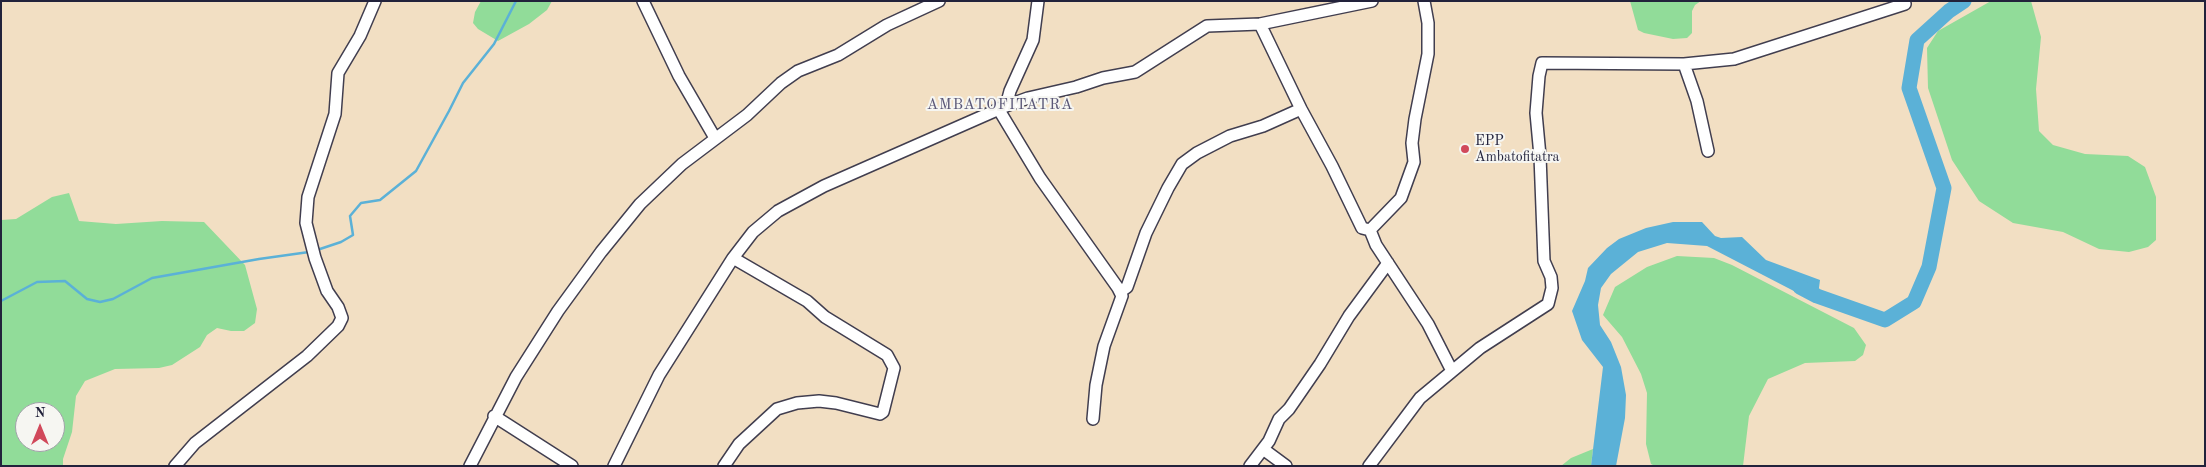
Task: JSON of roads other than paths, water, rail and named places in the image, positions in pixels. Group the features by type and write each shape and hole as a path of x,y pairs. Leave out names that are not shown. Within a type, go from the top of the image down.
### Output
{"street":[{"path":"175,466 195,443 307,356 338,326 342,318 327,291 315,258 306,223 308,197 335,114 338,73 360,36 375,1"},
{"path":"643,1 679,76 715,138"},
{"path":"470,466 494,416 516,377 558,310 640,204 682,164 747,115 781,83 798,71 838,55 887,25 939,1"},
{"path":"1002,108 1033,40 1038,1"},
{"path":"614,466 660,375 733,258 753,232 778,211 851,172 886,160 992,110 1028,98 1076,87 1103,78 1135,72 1207,26 1260,24 1372,1"},
{"path":"1370,230 1401,198 1414,162 1412,143 1415,119 1428,54 1428,23 1424,1"},
{"path":"1369,466 1420,398 1480,348 1548,304 1552,288 1551,277 1544,261 1540,156 1536,114 1542,63 1684,64 1734,59 1905,4"},
{"path":"1260,24 1362,228 1370,230"},
{"path":"1684,64 1697,101 1708,151"},
{"path":"1002,108 1040,178 1122,296 1104,346 1096,385 1093,419"},
{"path":"1120,292 1127,287 1146,233 1182,164 1197,153 1230,136 1263,126 1301,109"},
{"path":"1370,230 1376,245 1428,324 1452,371"},
{"path":"724,466 739,444 777,409 797,402 818,401 836,403 880,414 883,412 894,368 888,354 825,317 807,300 733,258"},
{"path":"1250,466 1263,450 1279,419 1320,364 1349,316 1388,262"},
{"path":"494,416 572,466"},
{"path":"1263,450 1286,466"}],"water":[{"path":"1673,222 1702,222 1715,236 1721,238 1742,237 1766,260 1820,280 1817,303 1707,246 1667,243 1638,252 1611,274 1601,288 1598,305 1600,325 1611,342 1621,367 1626,395 1625,418 1616,466 1591,466 1603,367 1582,340 1572,311 1585,281 1588,268 1607,248 1619,239 1646,228"}],"waterway":[{"path":"317,250 341,242 353,235 350,216 361,203 380,200 416,171 463,83 494,44 516,1"},
{"path":"1800,287 1817,296 1885,320 1914,302 1929,267 1944,188 1909,88 1917,40 1949,11 1964,1"},
{"path":"1,301 37,282 65,281 87,299 100,302 113,299 152,278 309,252"}],"place":[{"name":"EPP Ambatofitatra","path":"1465,149"}],"district":[{"name":"AMBATOFITATRA","path":"1000,105"}]}
